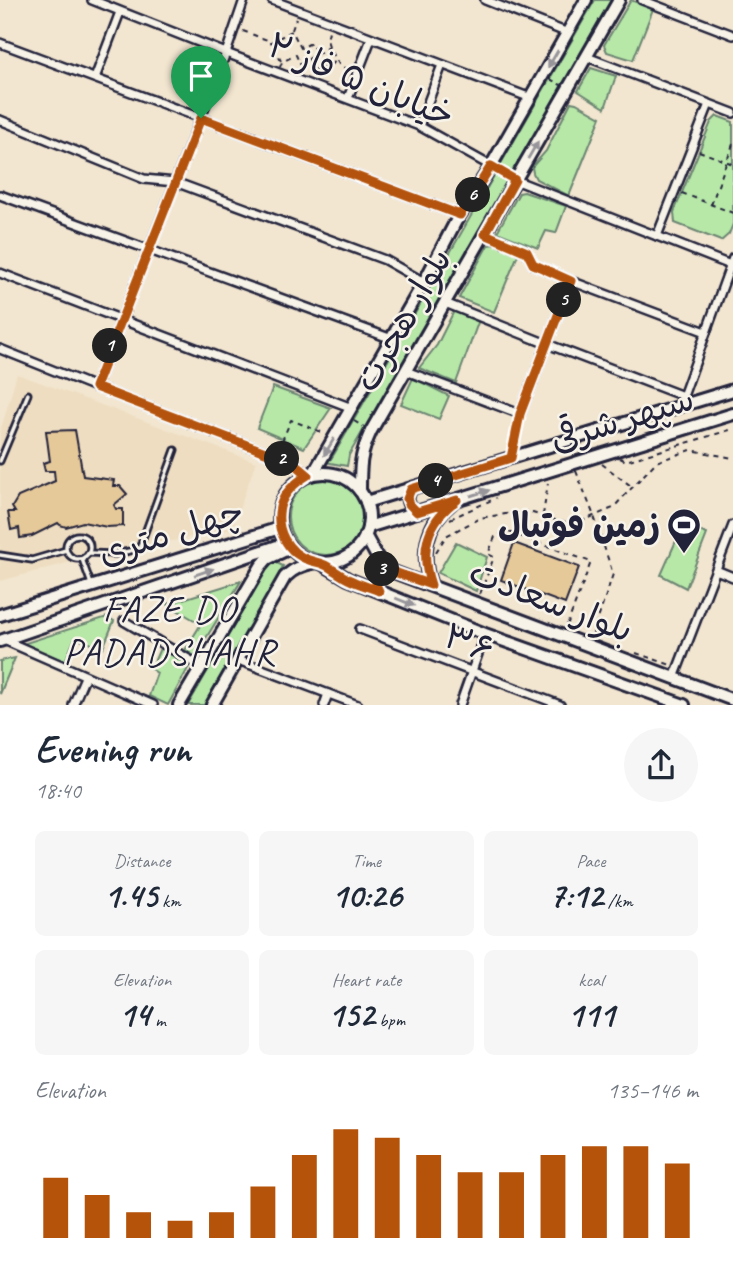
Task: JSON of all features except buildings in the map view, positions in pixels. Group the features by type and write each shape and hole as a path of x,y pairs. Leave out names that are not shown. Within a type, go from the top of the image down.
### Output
{"main road":[{"name":"بلوار هجرت","path":"310,475 335,438 425,282 460,215 586,0"},
{"name":"بلوار هجرت","path":"363,497 360,464 363,448 620,0"},
{"name":"سپهر شرقی","path":"363,497 411,489 681,401 733,390"},
{"name":"سپهر شرقی","path":"366,531 417,512 733,414"},
{"path":"212,705 285,577 303,565 343,558 360,544 369,514 363,497 353,484 334,474 310,475 297,482 287,491 278,515 279,528 288,546 302,557 319,562"},
{"path":"411,489 407,499 417,512"},
{"path":"431,585 425,565 429,533 440,514 457,500"},
{"name":"چهل متری","path":"0,615 279,528"},
{"path":"366,531 383,568 376,576 375,583 379,591"},
{"path":"179,705 261,566 288,546"},
{"name":"چهل متری","path":"2,641 288,546"},
{"name":"بلوار سعادت","path":"319,562 348,579 485,634 684,705"},
{"name":"بلوار سعادت","path":"383,568 589,645 676,673 733,700"}],"street":[{"name":"خیابان ۵ فاز ۲","path":"92,0 419,126 491,166"},
{"path":"95,387 201,118 244,0"},
{"path":"272,0 531,98"},
{"path":"485,0 568,33"},
{"path":"642,0 733,35"},
{"path":"95,78 120,12"},
{"path":"348,99 371,38"},
{"path":"0,43 460,215"},
{"path":"587,57 733,113"},
{"path":"419,126 442,65"},
{"path":"657,236 709,104"},
{"path":"0,120 144,178 175,182 385,260 425,282"},
{"path":"445,303 681,401 732,263 515,180"},
{"path":"0,195 392,339"},
{"path":"485,234 527,252 533,264 571,281 706,332"},
{"path":"0,273 121,319 349,413"},
{"path":"406,371 520,414 571,281"},
{"path":"0,349 294,463 310,475"},
{"path":"676,673 733,525"},
{"path":"716,570 733,577"},
{"path":"124,621 202,667"},
{"name":"۳۶","path":"360,629 560,705"},
{"path":"460,705 485,634"},
{"path":"2,641 153,705"},
{"path":"238,660 358,705"},
{"path":"74,705 85,677"},
{"path":"324,705 328,694"}],"lane":[{"path":"0,461 27,394"},
{"path":"89,552 115,554 139,549 175,450"},
{"path":"74,535 84,536 90,543 89,552 82,559 72,558 66,550 67,541 74,535"},
{"path":"0,555 32,560 66,550"},
{"path":"82,559 91,586"}],"path":[{"path":"271,42 292,31 299,10"},
{"path":"331,23 327,40 329,47 340,66 358,73"},
{"path":"234,28 271,42 282,62"},
{"path":"292,31 302,48"},
{"path":"317,54 311,43 294,52 300,64 329,47"},
{"path":"278,72 282,62 296,55"},
{"path":"309,59 316,72 337,61"},
{"path":"543,75 568,89"},
{"path":"711,205 733,144"},
{"path":"691,148 733,164"},
{"path":"491,166 515,180"},
{"path":"675,190 733,213"},
{"path":"349,413 372,431"},
{"path":"511,458 520,414"},
{"path":"276,456 291,420 335,438"},
{"path":"619,457 626,461 733,429"},
{"path":"684,443 691,450"},
{"path":"432,559 446,536 480,518 526,511 562,523 582,521 613,508 656,462 691,450 733,458"},
{"path":"610,460 601,463 632,487"},
{"path":"573,464 613,574 589,645"},
{"path":"543,516 549,478"},
{"path":"443,522 499,497"},
{"path":"480,596 495,557 488,554 495,537 506,530 591,562 566,629"},
{"path":"629,650 676,673"}],"shaded area":[{"path":"17,374 256,462 232,529 82,559 0,581 0,432"}],"green space":[{"path":"595,0 611,0 349,455 347,466 325,462 331,459 336,451"},
{"path":"631,0 653,9 633,60 607,52 604,45"},
{"path":"591,68 616,76 605,108 578,91"},
{"path":"571,102 601,117 569,196 536,179 532,167 546,151"},
{"path":"717,116 733,122 733,224 729,234 721,241 675,223 674,212 711,122"},
{"path":"524,192 566,206 556,233 546,231 538,248 497,232 519,193"},
{"path":"494,244 519,252 494,312 459,298 488,245"},
{"path":"456,307 480,317 456,383 419,368 437,345"},
{"path":"413,378 449,396 439,419 401,404"},
{"path":"273,387 331,408 304,448 257,428"},
{"path":"326,479 340,482 353,490 361,503 364,517 361,531 353,544 340,552 326,555 312,552 299,544 291,531 288,517 291,503 299,490 312,482"},
{"name":"زمین فوتبال","path":"683,525 707,534 686,588 661,575"},
{"path":"456,542 487,557 476,591 438,573"},
{"path":"270,563 283,566 277,579 204,705 188,705"},
{"path":"241,581 195,656 185,650 201,624 167,604"},
{"path":"107,617 114,621 103,648 75,638 63,666 13,647"},
{"path":"161,646 191,663 168,705 149,696 157,673 151,669"},
{"path":"15,658 0,694 0,661"}],"place":[{"name":"زمین فوتبال","path":"684,555"}],"district":[{"name":"FAZE DO PADADSHAHR","path":"170,630"}],"route":[{"path":"201,118 460,215 491,166 515,180 485,234 527,252 533,264 571,281 520,414 511,458 411,489 408,494 409,504 417,512 457,500 440,514 429,533 425,565 431,585 383,568 376,576 375,583 379,591 348,579 321,563 302,557 286,543 279,528 278,515 287,491 308,475 294,463 95,387 201,118"}]}
